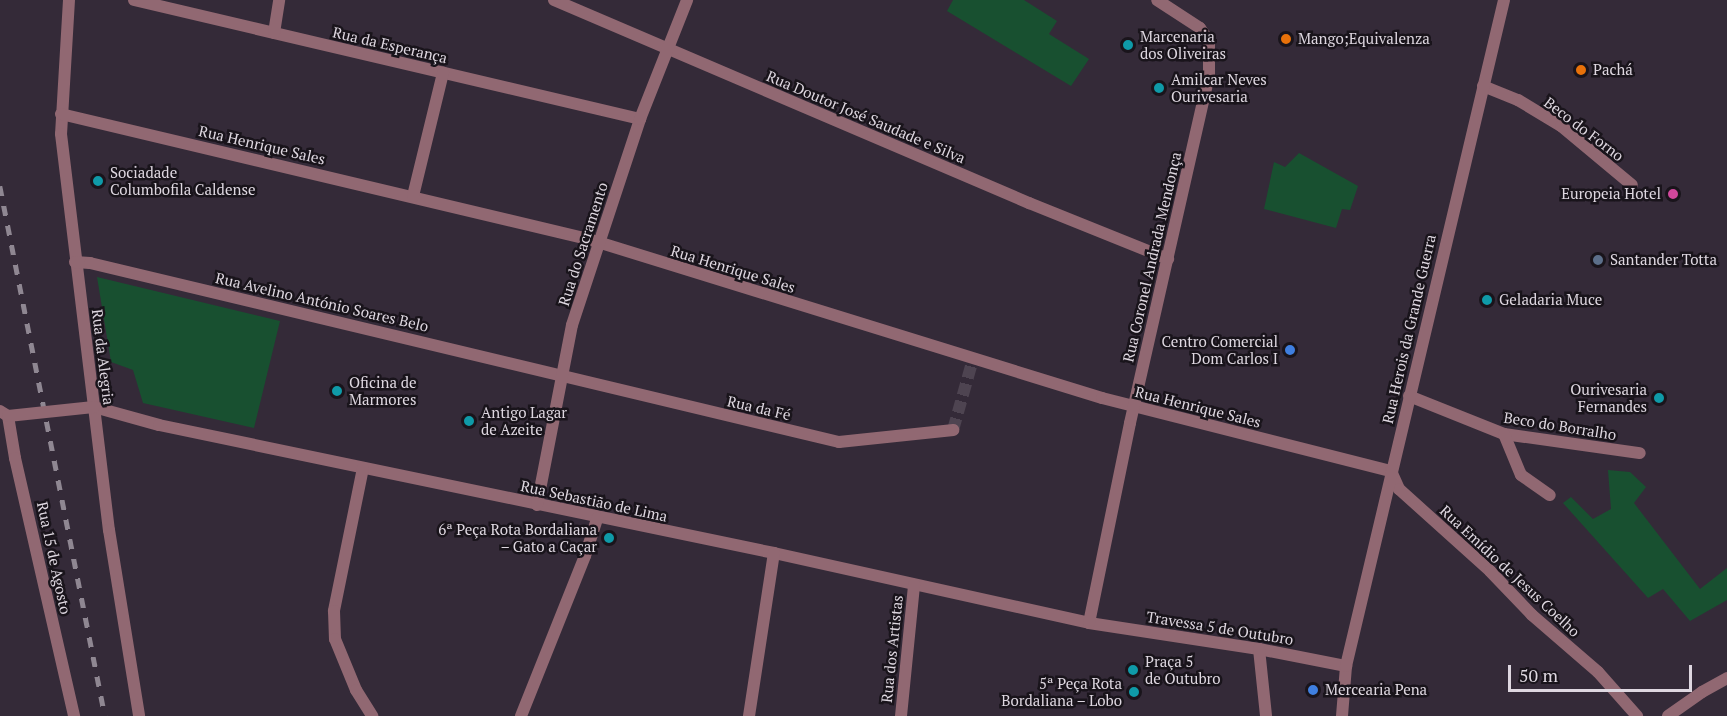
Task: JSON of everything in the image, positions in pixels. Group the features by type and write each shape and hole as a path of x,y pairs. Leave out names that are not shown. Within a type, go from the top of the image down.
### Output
{"street":[{"name":"Rua da Alegria","path":"69,0 61,134 109,530 139,716"},
{"name":"Rua da Esperança","path":"134,0 640,118"},
{"path":"274,33 279,0"},
{"name":"Rua Doutor José Saudade e Silva","path":"554,0 1029,203 1168,259"},
{"name":"Rua do Sacramento","path":"537,505 572,326 640,118 687,0"},
{"name":"Rua Coronel Andrada Mendonça","path":"1089,622 1134,407 1209,76 1209,41 1200,28 1157,0"},
{"name":"Rua Herois da Grande Guerra","path":"1342,716 1346,666 1504,0"},
{"path":"413,196 443,73"},
{"name":"Beco do Forno","path":"1483,86 1518,100 1561,126 1632,185"},
{"name":"Rua Henrique Sales","path":"62,114 598,242 1134,407 1391,471"},
{"name":"Rua Avelino António Soares Belo","path":"75,262 102,266 561,375"},
{"name":"Rua da Fé","path":"561,375 839,442 953,430"},
{"name":"Beco do Borralho","path":"1409,396 1504,434 1640,453"},
{"path":"4,414 94,407"},
{"name":"Rua Sebastião de Lima","path":"94,407 159,425 597,518 774,553 1089,622"},
{"name":"Rua 15 de Agosto","path":"4,414 74,716"},
{"path":"1504,434 1521,475 1550,495"},
{"path":"363,468 334,612 335,639 356,690 372,716"},
{"name":"Rua Emídio de Jesus Coelho","path":"1391,471 1399,489 1490,571 1532,615 1598,672 1637,716"},
{"path":"521,716 585,556 597,518"},
{"path":"749,716 774,553"},
{"name":"Rua dos Artistas","path":"901,716 914,585"},
{"name":"Travessa 5 de Outubro","path":"1089,622 1259,649 1346,666"},
{"path":"1259,649 1266,716"},
{"path":"1668,716 1727,678"}],"green space":[{"path":"953,0 1024,0 1057,21 1049,34 1089,59 1071,86 947,11"},
{"path":"1299,153 1358,186 1350,210 1342,209 1336,228 1264,209 1274,162 1285,167"},
{"path":"97,277 280,321 254,428 143,403 133,370 111,362"},
{"path":"1608,470 1630,472 1646,487 1634,503 1700,589 1727,568 1727,600 1690,621 1663,589 1648,598 1563,503 1571,497 1593,519 1611,509"}],"tunnel":[{"path":"953,430 973,359"}],"railway":[{"path":"0,186 105,716"}],"place":[{"name":"Mango;Equivalenza","path":"1286,39"},
{"name":"Marcenaria dos Oliveiras","path":"1128,45"},
{"name":"Pachá","path":"1581,70"},
{"name":"Amilcar Neves Ourivesaria","path":"1159,88"},
{"name":"Sociadade Columbofila Caldense","path":"98,181"},
{"name":"Europeia Hotel","path":"1673,194"},
{"name":"Santander Totta","path":"1598,260"},
{"name":"Geladaria Muce","path":"1487,300"},
{"name":"Centro Comercial Dom Carlos I","path":"1290,350"},
{"name":"Oficina de Marmores","path":"337,391"},
{"name":"Ourivesaria Fernandes","path":"1659,398"},
{"name":"Antigo Lagar de Azeite","path":"469,421"},
{"name":"6ª Peça Rota Bordaliana – Gato a Caçar","path":"609,538"},
{"name":"Praça 5 de Outubro","path":"1133,670"},
{"name":"Mercearia Pena","path":"1313,690"},
{"name":"5ª Peça Rota Bordaliana – Lobo","path":"1134,692"}]}
